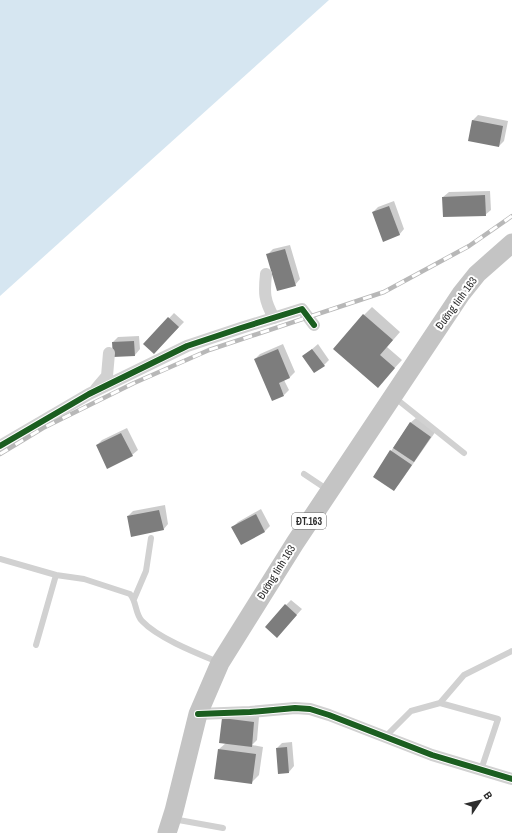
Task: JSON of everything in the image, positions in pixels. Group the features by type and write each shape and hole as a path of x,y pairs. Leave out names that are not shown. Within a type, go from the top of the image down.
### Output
{"main road":[{"name":"Đường tỉnh 163","path":"169,826 198,714 220,663 295,542 461,294 477,274 512,243"}],"street":[{"path":"266,274 264,291 267,306 274,318"},
{"path":"0,446 94,392 187,346 302,309 314,325"},
{"path":"94,392 107,376 109,353"},
{"path":"198,714 296,708 310,709 432,755 512,779"}],"lane":[{"path":"392,396 464,453"},
{"path":"304,474 329,490"},
{"path":"134,600 146,570 151,538"},
{"path":"0,559 56,575 84,579 122,590 130,594 134,600 137,614 141,621 154,631 186,648 220,663"},
{"path":"36,645 56,575"},
{"path":"440,703 464,675 512,651"},
{"path":"385,737 411,711 440,703 498,719 481,770"},
{"path":"169,826 223,828"}],"shaded area":[{"path":"0,0 329,0 0,296"}],"building":[{"path":"472,120 503,126 499,147 468,141"},
{"path":"485,195 486,216 443,217 442,197"},
{"path":"389,206 400,235 383,242 372,212"},
{"path":"285,249 296,286 277,291 266,254"},
{"path":"363,314 393,340 380,355 395,368 378,388 333,349"},
{"path":"168,317 179,327 154,354 143,344"},
{"path":"134,341 135,356 113,357 112,342"},
{"path":"278,349 290,378 279,383 284,396 272,401 254,359"},
{"path":"312,349 325,366 314,373 302,356"},
{"path":"410,422 431,437 414,462 393,448"},
{"path":"121,433 133,456 107,469 96,445"},
{"path":"390,450 412,465 394,491 373,477"},
{"path":"159,510 164,530 131,537 127,516"},
{"path":"256,514 265,532 241,545 231,527"},
{"path":"285,604 297,615 277,638 265,627"},
{"path":"222,718 254,722 252,747 219,743"},
{"path":"287,747 289,773 278,774 276,748"},
{"path":"218,749 256,754 252,784 214,779"}],"railway":[{"path":"0,454 43,428 134,383 209,350 384,292 469,246 512,216"}],"cycle path":[{"path":"0,446 89,394 187,346 302,309 314,325"},
{"path":"198,714 250,712 295,708 310,709 432,755 512,779"}]}
